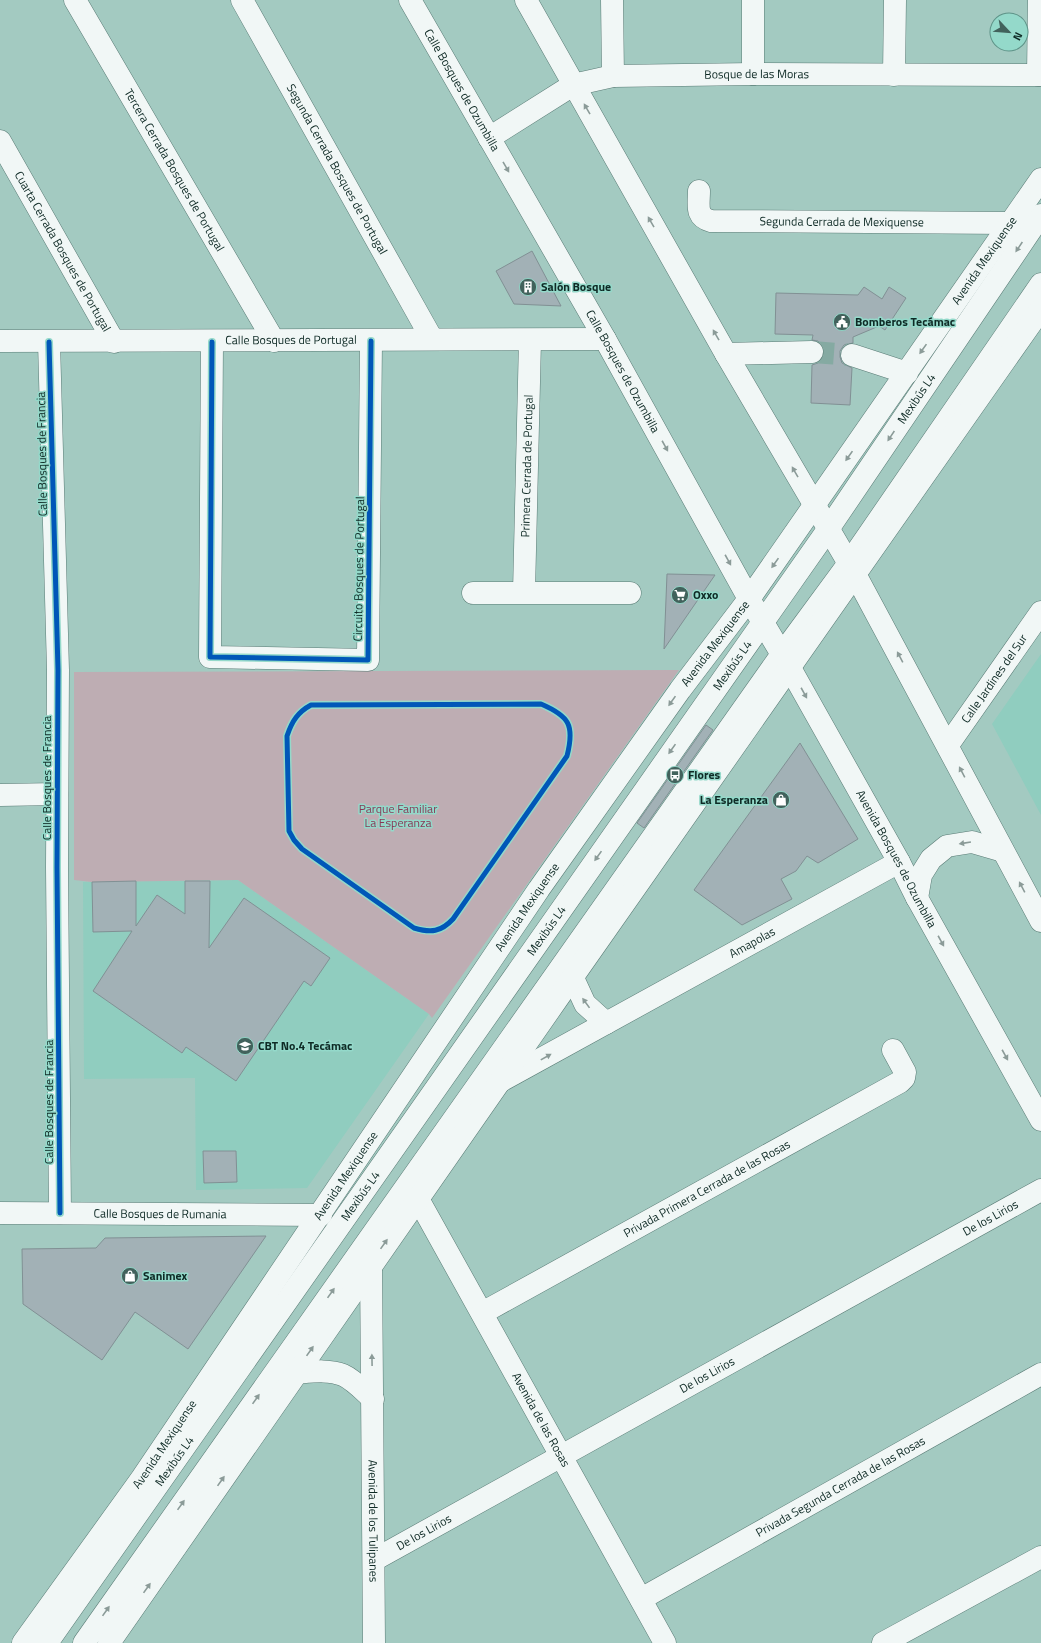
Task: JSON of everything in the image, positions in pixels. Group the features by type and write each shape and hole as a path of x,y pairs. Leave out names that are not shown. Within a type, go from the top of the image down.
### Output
{"street":[{"name":"Tercera Cerrada Bosques de Portugal","path":"75,0 274,341"},
{"name":"Segunda Cerrada Bosques de Portugal","path":"242,0 432,339"},
{"name":"Calle Bosques de Ozumbilla","path":"410,0 605,339 749,599"},
{"path":"526,0 726,354 852,569 948,745 1041,921"},
{"path":"612,0 613,76"},
{"path":"753,0 753,74"},
{"path":"894,75 895,0"},
{"path":"1039,0 1040,75"},
{"name":"Bosque de las Moras","path":"490,138 573,85 613,76 753,74 1040,75"},
{"name":"Cuarta Cerrada Bosques de Portugal","path":"0,141 114,342"},
{"name":"Avenida Mexiquense","path":"23,1643 142,1478 544,883 680,690 749,599 815,506 1041,179"},
{"name":"Segunda Cerrada de Mexiquense","path":"699,191 699,214 704,220 711,221 1010,223"},
{"name":"Mexibús L4","path":"47,1643 762,620 828,528 1041,215"},
{"path":"852,569 1041,284"},
{"path":"84,1643 852,569 1041,309"},
{"name":"Calle Bosques de Portugal","path":"0,341 212,342 432,339 605,339"},
{"name":"Primera Cerrada de Portugal","path":"524,592 530,340"},
{"name":"Circuito Bosques de Portugal","path":"212,342 210,658 368,660 371,341"},
{"name":"Calle Bosques de Francia","path":"49,342 58,670 57,794 60,1213"},
{"path":"726,354 812,352"},
{"path":"852,355 907,372"},
{"path":"473,593 630,593"},
{"name":"Avenida Bosques de Ozumbilla","path":"749,599 786,661 899,862 917,898 1041,1120"},
{"name":"Calle Jardines del Sur","path":"948,745 1041,612"},
{"path":"109,1643 417,1197 573,978 786,661"},
{"path":"0,795 57,794"},
{"path":"917,898 921,875 931,858 947,846 972,842 1003,851"},
{"name":"Amapolas","path":"499,1082 899,862"},
{"path":"573,978 585,1004 606,1023"},
{"name":"Privada Primera Cerrada de las Rosas","path":"482,1313 900,1082 904,1078 905,1072 893,1050"},
{"name":"De los Lirios","path":"374,1560 1041,1190"},
{"name":"Avenida de las Rosas","path":"417,1197 560,1457 665,1643"},
{"name":"Calle Bosques de Rumania","path":"0,1213 321,1215"},
{"name":"Avenida de los Tulipanes","path":"371,1263 374,1643"},
{"path":"295,1373 324,1372 342,1375 355,1383 373,1399"},
{"name":"Privada Segunda Cerrada de las Rosas","path":"641,1599 1041,1374"},
{"path":"883,1643 1041,1557"}],"shaded area":[{"path":"1041,654 1041,815 992,724"},
{"name":"CBT No.4 Tecámac","path":"238,880 429,1014 307,1188 196,1190 195,1078 84,1079 83,882"}],"green space":[{"name":"Parque Familiar La Esperanza","path":"679,670 432,1018 429,1014 238,880 92,882 74,880 74,672"}],"building":[{"name":"Salón Bosque","path":"532,251 561,306 514,304 496,271"},
{"path":"864,287 882,299 889,287 906,298 885,330 879,326 853,337 853,343 844,345 840,351 842,363 852,368 850,405 811,403 812,365 818,363 823,358 823,346 818,341 812,340 813,335 775,334 776,293 858,295"},
{"path":"667,574 715,575 664,649"},
{"path":"706,725 713,730 644,828 637,823"},
{"path":"800,743 858,839 818,863 807,856 796,871 781,879 792,899 742,925 694,890"},
{"path":"136,881 136,926 157,895 185,914 185,881 210,881 209,948 244,898 330,958 311,986 304,981 236,1081 186,1047 182,1053 93,991 132,931 93,932 92,882"},
{"path":"203,1151 236,1151 237,1182 204,1183"},
{"name":"Sanimex","path":"266,1236 188,1349 135,1312 102,1360 23,1304 22,1249 96,1248 105,1238"}],"tunnel":[{"path":"812,352 852,355"}],"cycle path":[{"path":"212,342 210,657 368,660 371,341"},
{"path":"49,342 58,670 57,868 60,1213"},
{"path":"541,704 558,713 568,723 570,736 567,756 453,919 444,927 431,931 414,928 302,849 294,840 289,831 287,736 296,718 302,711 311,705 541,704"}],"place":[{"name":"Salón Bosque","path":"528,287"},
{"name":"Bomberos Tecámac","path":"842,322"},
{"name":"Oxxo","path":"680,595"},
{"name":"Flores","path":"675,775"},
{"name":"La Esperanza","path":"781,800"},
{"name":"CBT No.4 Tecámac","path":"245,1046"},
{"name":"Sanimex","path":"130,1276"}]}
